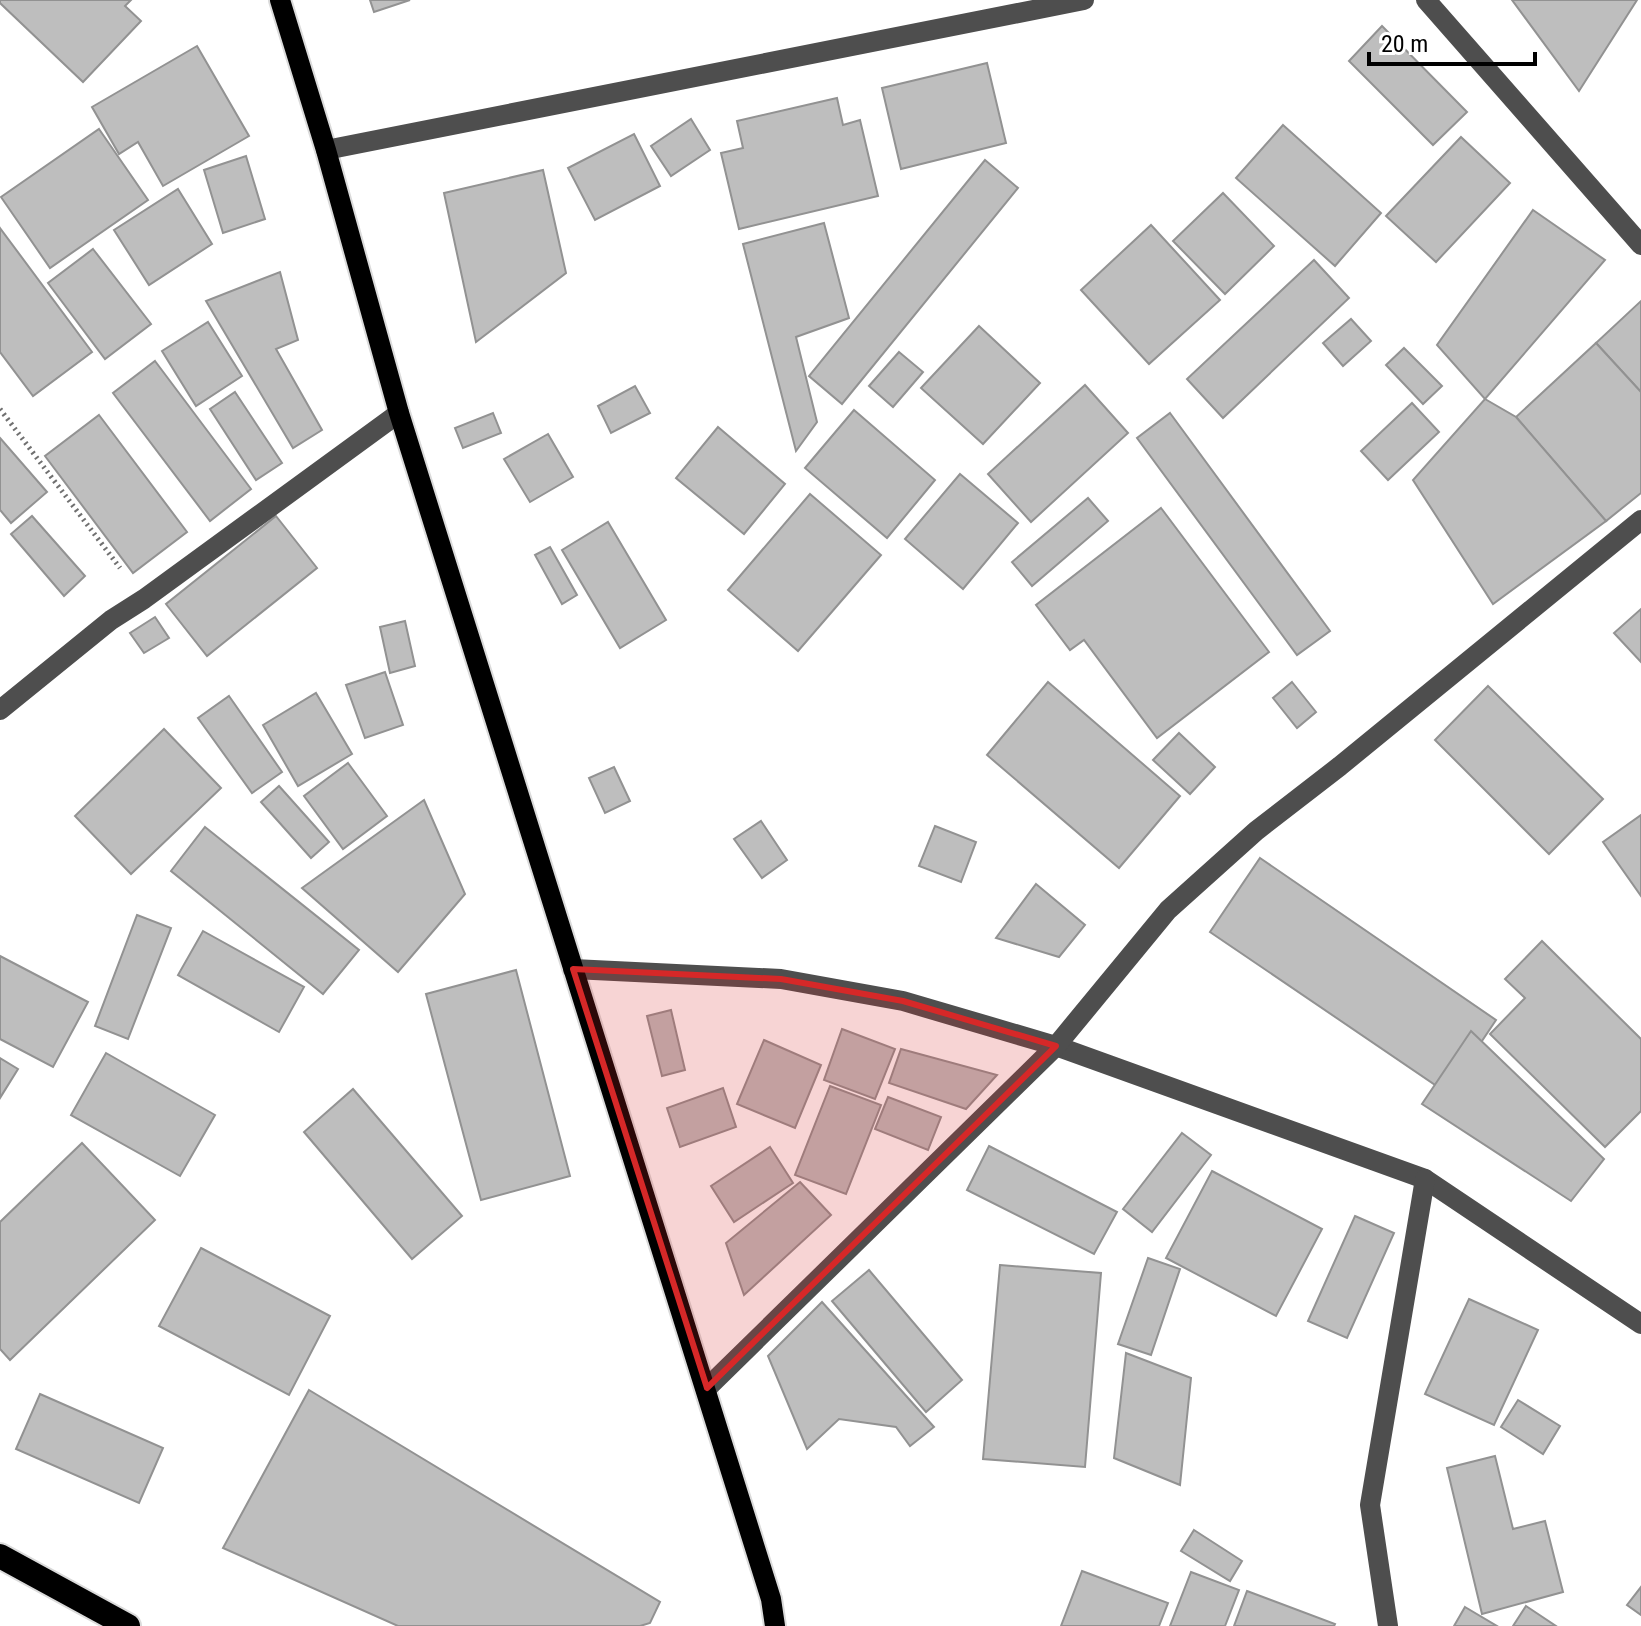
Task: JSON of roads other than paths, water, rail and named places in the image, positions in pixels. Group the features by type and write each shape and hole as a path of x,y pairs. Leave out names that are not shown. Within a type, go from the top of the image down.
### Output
{"highway":[{"path":"0,1556 128,1626"}],"main road":[{"path":"280,0 326,150 399,413 707,1388 771,1599 775,1626"},
{"path":"759,1626 771,1599"}],"street":[{"path":"326,150 1084,0"},
{"path":"1426,0 1641,245"},
{"path":"0,710 101,627 399,413"},
{"path":"707,1388 1056,1046 1168,910 1256,831 1641,520"},
{"path":"573,969 781,979 903,1001 1056,1046 1425,1179 1641,1324"},
{"path":"1388,1626 1370,1505 1425,1179"}]}
